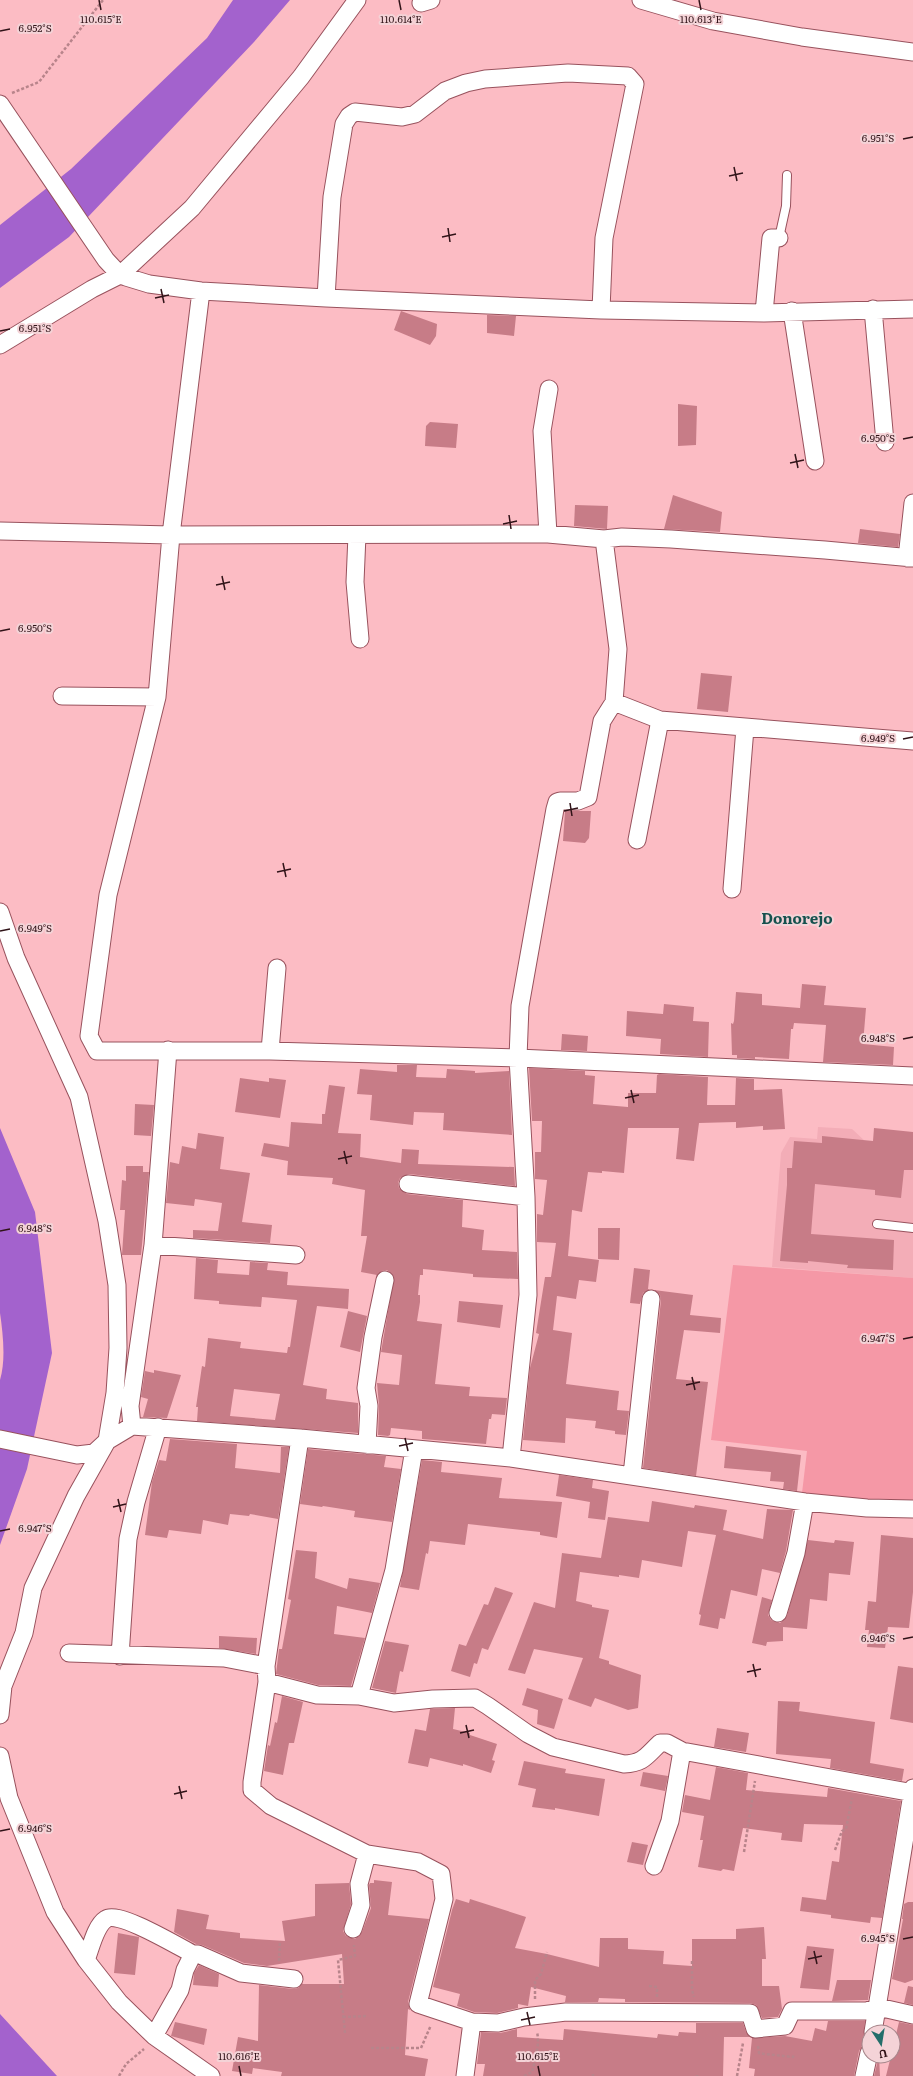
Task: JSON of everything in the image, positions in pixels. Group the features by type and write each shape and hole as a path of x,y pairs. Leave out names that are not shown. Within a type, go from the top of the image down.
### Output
{"street":[{"path":"0,345 92,289 120,275 192,208 302,77 357,0"},
{"path":"640,0 713,21 802,37 913,52"},
{"path":"326,298 332,197 344,124 349,116 355,112 402,117 415,114 445,91 466,83 485,79 591,73 628,76 635,84 604,238 601,310"},
{"path":"3,100 14,128 106,260 120,275 149,284 201,291 601,310 764,313 792,311 913,309"},
{"path":"764,313 771,238 780,238"},
{"path":"201,291 171,535 158,697 108,895 89,1036 97,1051 270,1051 518,1058 913,1076"},
{"path":"873,309 885,442"},
{"path":"792,311 815,461"},
{"path":"548,534 542,431 549,389"},
{"path":"0,531 171,535 548,534 604,539 671,539 825,550 910,558 913,503"},
{"path":"357,535 355,582 360,639"},
{"path":"510,1458 528,1295 526,1198 518,1058 520,1006 557,802 578,801 588,797 602,721 614,702 618,649 604,539"},
{"path":"62,696 158,697"},
{"path":"614,702 660,720 913,741"},
{"path":"637,840 660,720"},
{"path":"732,888 745,728"},
{"path":"0,912 16,958 79,1097 107,1220 117,1285 118,1348 115,1393 107,1441 76,1496 33,1588 24,1633 3,1686 0,1715"},
{"path":"270,1051 277,968"},
{"path":"132,1426 130,1406 153,1245 168,1050"},
{"path":"408,1184 526,1198"},
{"path":"153,1245 296,1255"},
{"path":"367,1445 369,1406 366,1388 373,1337 385,1280"},
{"path":"632,1475 651,1299"},
{"path":"0,1439 77,1455 94,1453 107,1441 132,1426 158,1427 300,1438 510,1458 806,1502 867,1508 913,1509"},
{"path":"120,1656 128,1539 136,1502 158,1427"},
{"path":"300,1438 252,1790 271,1806 367,1854 418,1862 441,1874 444,1899 418,2004 472,2022 498,2023 566,2012 750,2013 755,2029 785,2026 792,2011 867,2011 878,2007 913,2015"},
{"path":"359,1696 394,1570 414,1449"},
{"path":"778,1613 796,1553 806,1502"},
{"path":"69,1653 120,1656 224,1658 317,1695 359,1696 394,1703 433,1699 475,1698 528,1734 553,1747 624,1764 634,1764 645,1759 660,1742 668,1743 682,1751 913,1791 875,2024"},
{"path":"654,1866 670,1821 682,1751"},
{"path":"0,1756 9,1798 55,1912 86,1960 119,2002 154,2036 211,2076"},
{"path":"353,1929 361,1905 359,1884 367,1854"},
{"path":"86,1960 99,1927 106,1918 113,1917 127,1920 193,1954 198,1954 241,1973 294,1979"},
{"path":"154,2036 180,1990 185,1970 193,1954"},
{"path":"465,2076 472,2022"},
{"path":"864,2076 866,2064"}],"lane":[{"path":"780,238 786,206 787,175"},
{"path":"878,1224 913,1228"}],"path":[{"path":"3,100 39,82 103,0"},
{"path":"744,1852 758,1764"},
{"path":"835,1850 842,1831 846,1830 856,1782"},
{"path":"345,2033 338,1960 355,1956 353,1929"},
{"path":"524,2076 532,2072 534,2065 538,2037 534,2016 535,1980 541,1974 547,1952"},
{"path":"692,1961 692,1990 695,2003"},
{"path":"371,2048 421,2048 437,2010"},
{"path":"343,2017 367,2016"},
{"path":"119,2076 126,2064 146,2047 154,2036"},
{"path":"736,2076 743,2043"},
{"path":"758,2045 759,2053 793,2057 795,2054"}],"shaded area":[{"path":"233,0 290,0 254,42 69,237 0,288 0,225 71,169 207,38"},
{"path":"818,1127 852,1129 866,1142 913,1145 913,1278 772,1267 781,1153 790,1137 817,1139"},
{"path":"0,1128 35,1212 52,1353 27,1469 0,1545 0,1380 3,1364 3,1338 0,1313"},
{"path":"733,1265 913,1278 913,1501 870,1500 802,1493 807,1451 711,1440"},
{"path":"0,2014 57,2076 0,2076"}],"building":[{"path":"401,311 437,324 436,336 430,345 394,330"},
{"path":"487,315 516,316 514,336 487,333"},
{"path":"678,404 697,406 696,445 678,446"},
{"path":"430,422 458,424 456,448 425,446 426,426"},
{"path":"673,495 722,512 720,532 664,529"},
{"path":"575,505 608,506 607,529 574,526"},
{"path":"860,529 900,534 898,547 858,543"},
{"path":"701,673 732,676 728,712 697,709"},
{"path":"565,811 591,811 589,838 585,843 563,841"},
{"path":"802,984 826,986 824,1005 866,1008 863,1044 894,1047 893,1065 823,1062 826,1025 794,1023 793,1029 791,1029 789,1059 755,1057 755,1059 737,1058 737,1055 732,1055 731,1023 733,1024 734,1021 736,992 762,994 762,1005 800,1008"},
{"path":"664,1004 694,1007 693,1021 709,1022 708,1057 660,1054 661,1039 626,1036 627,1011 663,1014"},
{"path":"562,1034 588,1036 587,1051 561,1050"},
{"path":"397,1065 417,1065 416,1077 446,1078 447,1069 475,1071 475,1073 509,1071 512,1135 443,1130 444,1113 414,1112 413,1125 370,1120 372,1095 357,1094 360,1069 397,1072"},
{"path":"529,1068 585,1071 585,1075 595,1076 593,1104 628,1107 628,1093 656,1093 657,1075 659,1074 708,1077 707,1105 735,1105 736,1078 754,1079 754,1090 782,1089 785,1129 763,1130 763,1126 736,1128 736,1122 699,1123 694,1161 676,1159 679,1128 628,1128 624,1173 602,1171 602,1173 588,1172 582,1212 572,1210 568,1256 599,1260 596,1282 579,1280 576,1299 557,1296 553,1330 572,1333 566,1384 619,1391 617,1410 629,1411 626,1435 615,1434 615,1431 595,1428 596,1421 566,1418 565,1443 523,1440 530,1368 539,1334 536,1333 545,1277 551,1277 556,1243 537,1242 537,1214 543,1215 547,1180 535,1179 535,1152 541,1152 542,1121 532,1121"},
{"path":"240,1078 269,1082 269,1078 286,1080 280,1118 235,1112"},
{"path":"329,1085 345,1087 338,1133 361,1134 360,1157 401,1163 402,1149 419,1150 418,1164 514,1167 515,1186 409,1174 400,1178 398,1183 399,1188 407,1194 463,1200 462,1227 484,1230 482,1250 517,1252 518,1279 473,1277 473,1274 423,1269 423,1275 420,1275 418,1295 420,1295 420,1302 417,1321 442,1324 435,1384 470,1387 469,1396 507,1398 505,1415 492,1414 491,1419 489,1419 486,1444 422,1439 422,1431 391,1428 390,1435 378,1435 379,1406 377,1383 399,1385 402,1355 381,1352 394,1277 387,1270 382,1271 377,1275 361,1272 367,1236 361,1236 365,1190 332,1184 333,1178 287,1175 288,1161 261,1156 264,1143 289,1147 291,1122 322,1124 322,1114 325,1114"},
{"path":"135,1104 154,1105 151,1136 134,1135"},
{"path":"874,1128 913,1132 913,1170 904,1170 901,1198 875,1195 875,1190 815,1184 811,1234 894,1240 893,1270 847,1268 848,1265 808,1261 808,1263 780,1261 787,1185 787,1168 792,1168 794,1141 822,1143 822,1136 873,1141"},
{"path":"198,1133 224,1137 220,1169 250,1173 242,1222 272,1225 270,1243 193,1238 193,1230 218,1231 222,1203 195,1199 194,1206 166,1203 170,1162 179,1164 182,1146 196,1149"},
{"path":"126,1166 143,1166 143,1172 149,1172 141,1255 122,1255 125,1210 120,1210 122,1180 126,1181"},
{"path":"598,1228 620,1228 619,1260 598,1259"},
{"path":"196,1258 218,1260 217,1273 249,1275 250,1262 268,1263 267,1270 288,1272 287,1285 349,1289 348,1309 317,1306 303,1385 327,1389 326,1399 358,1403 358,1433 197,1421 198,1407 196,1407 202,1366 205,1367 208,1338 241,1342 240,1348 287,1353 288,1347 290,1347 297,1300 262,1297 261,1307 219,1304 219,1301 194,1299","holes":["234,1389 280,1394 275,1420 230,1416"]},
{"path":"634,1268 650,1270 648,1289 650,1289 643,1293 640,1304 630,1303"},
{"path":"654,1290 693,1295 690,1315 721,1318 720,1333 684,1330 676,1379 708,1382 696,1476 643,1468 661,1300 660,1295"},
{"path":"459,1301 503,1305 500,1328 457,1322"},
{"path":"348,1311 367,1316 360,1352 340,1347"},
{"path":"154,1370 181,1375 167,1418 143,1417 148,1399 141,1397 145,1371 154,1373"},
{"path":"170,1439 237,1444 235,1468 280,1473 281,1447 289,1447 278,1519 250,1514 249,1516 230,1514 228,1525 203,1520 201,1534 169,1530 167,1538 145,1535 152,1482 159,1460 166,1461"},
{"path":"726,1446 801,1455 797,1491 783,1489 784,1482 770,1481 771,1472 724,1468"},
{"path":"308,1449 386,1456 384,1467 401,1469 392,1522 354,1517 355,1511 300,1504"},
{"path":"422,1460 442,1462 441,1472 502,1478 499,1498 562,1502 557,1538 540,1535 540,1532 468,1524 465,1545 430,1541 428,1554 426,1553 419,1590 400,1587"},
{"path":"559,1475 593,1480 592,1488 609,1491 605,1520 588,1518 590,1502 556,1496"},
{"path":"652,1501 694,1508 695,1505 727,1510 723,1530 763,1539 767,1509 793,1510 786,1551 780,1573 762,1569 757,1596 731,1590 725,1619 720,1618 718,1629 699,1625 701,1615 699,1614 716,1535 688,1531 682,1567 642,1560 639,1578 580,1572 576,1601 592,1605 592,1607 609,1610 599,1658 609,1661 609,1664 641,1675 638,1708 628,1710 595,1698 591,1707 568,1699 583,1658 534,1649 525,1674 508,1670 534,1602 555,1608 562,1553 601,1558 608,1517 649,1522"},
{"path":"881,1535 913,1538 913,1592 909,1628 888,1627 885,1648 867,1647 869,1630 865,1630 868,1601 876,1602"},
{"path":"808,1540 834,1543 835,1540 854,1542 850,1575 829,1573 827,1601 810,1599 807,1629 783,1627 783,1641 767,1642 766,1646 752,1643 762,1597 772,1600 768,1615 771,1620 780,1623 787,1616"},
{"path":"296,1550 317,1552 315,1578 347,1589 349,1578 380,1583 372,1613 337,1606 334,1634 365,1638 351,1686 318,1685 276,1674 279,1649 282,1649 291,1600 288,1599"},
{"path":"495,1587 513,1593 488,1650 482,1648 477,1664 474,1663 470,1677 451,1671 459,1644 466,1646 484,1604 488,1605"},
{"path":"219,1636 257,1638 256,1654 219,1648"},
{"path":"385,1641 409,1645 403,1672 400,1671 396,1693 372,1688"},
{"path":"898,1666 913,1668 913,1723 890,1719"},
{"path":"527,1688 563,1699 554,1729 537,1724 538,1710 522,1705"},
{"path":"282,1696 303,1702 294,1743 289,1743 283,1775 264,1771 268,1745 270,1746 275,1722 277,1723"},
{"path":"778,1701 800,1702 799,1711 875,1722 870,1763 904,1769 902,1781 830,1768 831,1759 776,1754"},
{"path":"455,1708 453,1729 470,1733 470,1735 497,1744 492,1760 495,1761 491,1773 463,1764 463,1766 430,1758 428,1767 408,1763 415,1729 426,1731 430,1709"},
{"path":"717,1728 749,1733 746,1752 714,1747"},
{"path":"524,1761 566,1769 565,1773 605,1779 599,1816 555,1808 555,1810 532,1807 536,1789 518,1785"},
{"path":"716,1767 748,1773 746,1790 827,1797 828,1788 901,1801 882,1918 871,1917 870,1923 831,1918 831,1915 800,1911 802,1897 826,1900 832,1861 839,1862 843,1825 804,1824 802,1842 781,1840 782,1833 743,1828 734,1871 723,1869 721,1871 698,1867 703,1840 700,1840 704,1816 682,1812 685,1795 710,1800"},
{"path":"643,1772 668,1776 665,1791 640,1786"},
{"path":"632,1842 648,1845 643,1865 627,1862"},
{"path":"374,1880 392,1882 388,1915 429,1919 408,2002 410,2010 408,2009 405,2055 428,2059 425,2076 281,2076 282,2072 253,2068 252,2074 232,2071 238,2037 258,2041 259,1985 293,1989 298,1988 302,1984 344,1984 342,1954 267,1966 244,1963 202,1945 196,1944 174,1932 177,1909 209,1915 206,1929 240,1933 240,1938 285,1941 282,1921 315,1916 315,1884 349,1883 351,1904 343,1931 346,1936 355,1939 362,1932 371,1908 369,1885 370,1883 374,1883"},
{"path":"456,1899 469,1903 470,1899 526,1917 515,1948 547,1954 599,1967 600,1938 628,1938 628,1949 664,1951 663,1964 692,1966 692,1939 736,1939 736,1929 764,1927 766,1959 762,1959 762,1986 779,1986 782,2009 778,2017 762,2018 756,2005 750,2003 625,2002 625,1999 599,1998 598,2002 565,2002 566,1996 531,1987 528,2006 518,2004 518,2008 497,2013 474,2012 457,2006 460,1994 433,1987"},
{"path":"913,1902 913,1980 905,1983 892,1979 903,1919 904,1904"},
{"path":"118,1933 139,1937 135,1975 114,1973"},
{"path":"807,1946 834,1949 829,1990 800,1988"},
{"path":"199,1965 219,1974 218,1987 193,1985 194,1973"},
{"path":"837,1980 871,1980 868,2000 832,2001"},
{"path":"908,1986 913,1987 913,2005 904,2003"},
{"path":"828,2021 865,2021 865,2024 861,2024 861,2048 854,2076 754,2076 755,2069 749,2068 752,2038 785,2036 812,2041 815,2028 826,2031"},
{"path":"175,2022 207,2029 204,2045 171,2036"},
{"path":"899,2022 913,2025 913,2076 886,2076 889,2064 901,2064 901,2024 899,2024"},
{"path":"696,2023 743,2023 746,2032 750,2037 724,2037 723,2076 483,2076 485,2064 477,2064 481,2032 500,2033 517,2029 517,2037 563,2040 564,2029 657,2038 658,2034 678,2036 679,2032 696,2033"},
{"path":"877,2064 879,2064 880,2076 874,2076"}],"district":[{"name":"Donorejo","path":"797,919"}]}
